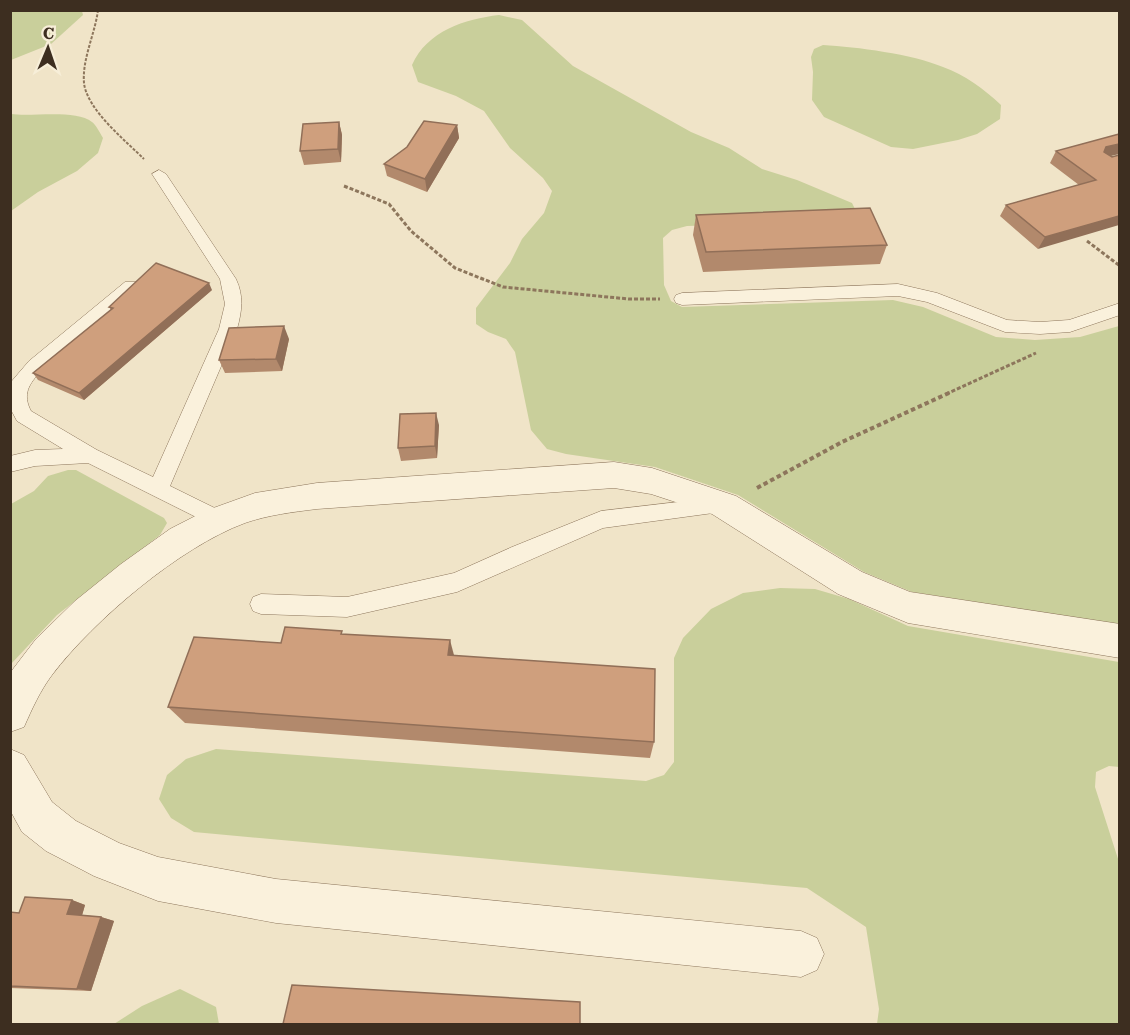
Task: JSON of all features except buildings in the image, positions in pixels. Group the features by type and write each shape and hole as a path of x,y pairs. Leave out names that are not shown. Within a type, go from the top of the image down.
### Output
{"street":[{"path":"14,699 50,649 74,624 116,588 181,540 249,508 304,496 614,475 652,481 724,505 850,583 908,607 1119,641"},
{"path":"10,769 37,817 61,836 109,861 159,879 276,901 801,954"}],"lane":[{"path":"158,489 228,329 235,301 228,279 159,174"},
{"path":"130,286 35,366 20,382 16,400 24,416 90,455 220,520"},
{"path":"682,299 898,290 931,297 1005,326 1040,328 1070,326 1119,309"},
{"path":"10,464 35,458 90,455"},
{"path":"261,604 347,607 458,582 520,553 601,520 724,505"}],"path":[{"path":"98,10 96,30 87,59 84,87 91,103 159,174"},
{"path":"344,186 389,204 411,231 455,267 502,287 629,299 682,299"},
{"path":"1087,241 1119,266"},
{"path":"724,505 842,442 1059,342 1070,326"}],"green space":[{"path":"11,10 82,11 83,15 51,44 11,60"},
{"path":"499,15 522,20 573,66 691,132 729,148 762,169 797,180 852,203 856,211 841,221 687,226 672,230 663,238 664,285 671,301 682,307 893,300 923,307 996,337 1035,340 1080,337 1119,326 1119,624 912,592 864,572 738,495 655,467 566,454 547,449 531,430 515,352 506,339 476,324 476,308 510,263 522,239 544,213 552,191 543,178 510,148 484,111 456,96 418,82 412,65 427,43 437,35 460,24"},
{"path":"823,45 868,49 900,55 951,70 974,83 1001,105 1000,119 977,134 958,140 913,149 891,147 824,117 812,100 811,57 814,49"},
{"path":"11,114 65,115 85,118 93,123 103,138 98,153 77,171 38,192 11,211"},
{"path":"76,470 164,518 167,523 160,535 57,615 11,664 11,504 34,491 48,476"},
{"path":"780,588 815,589 849,599 908,626 1119,662 1119,767 1109,766 1096,772 1095,787 1119,862 1119,1024 877,1024 879,1009 866,927 807,888 194,832 171,818 159,799 167,775 186,759 216,749 646,781 664,775 674,762 674,658 683,638 711,609 743,593"},
{"path":"180,989 216,1007 219,1024 114,1024 142,1006"}]}
